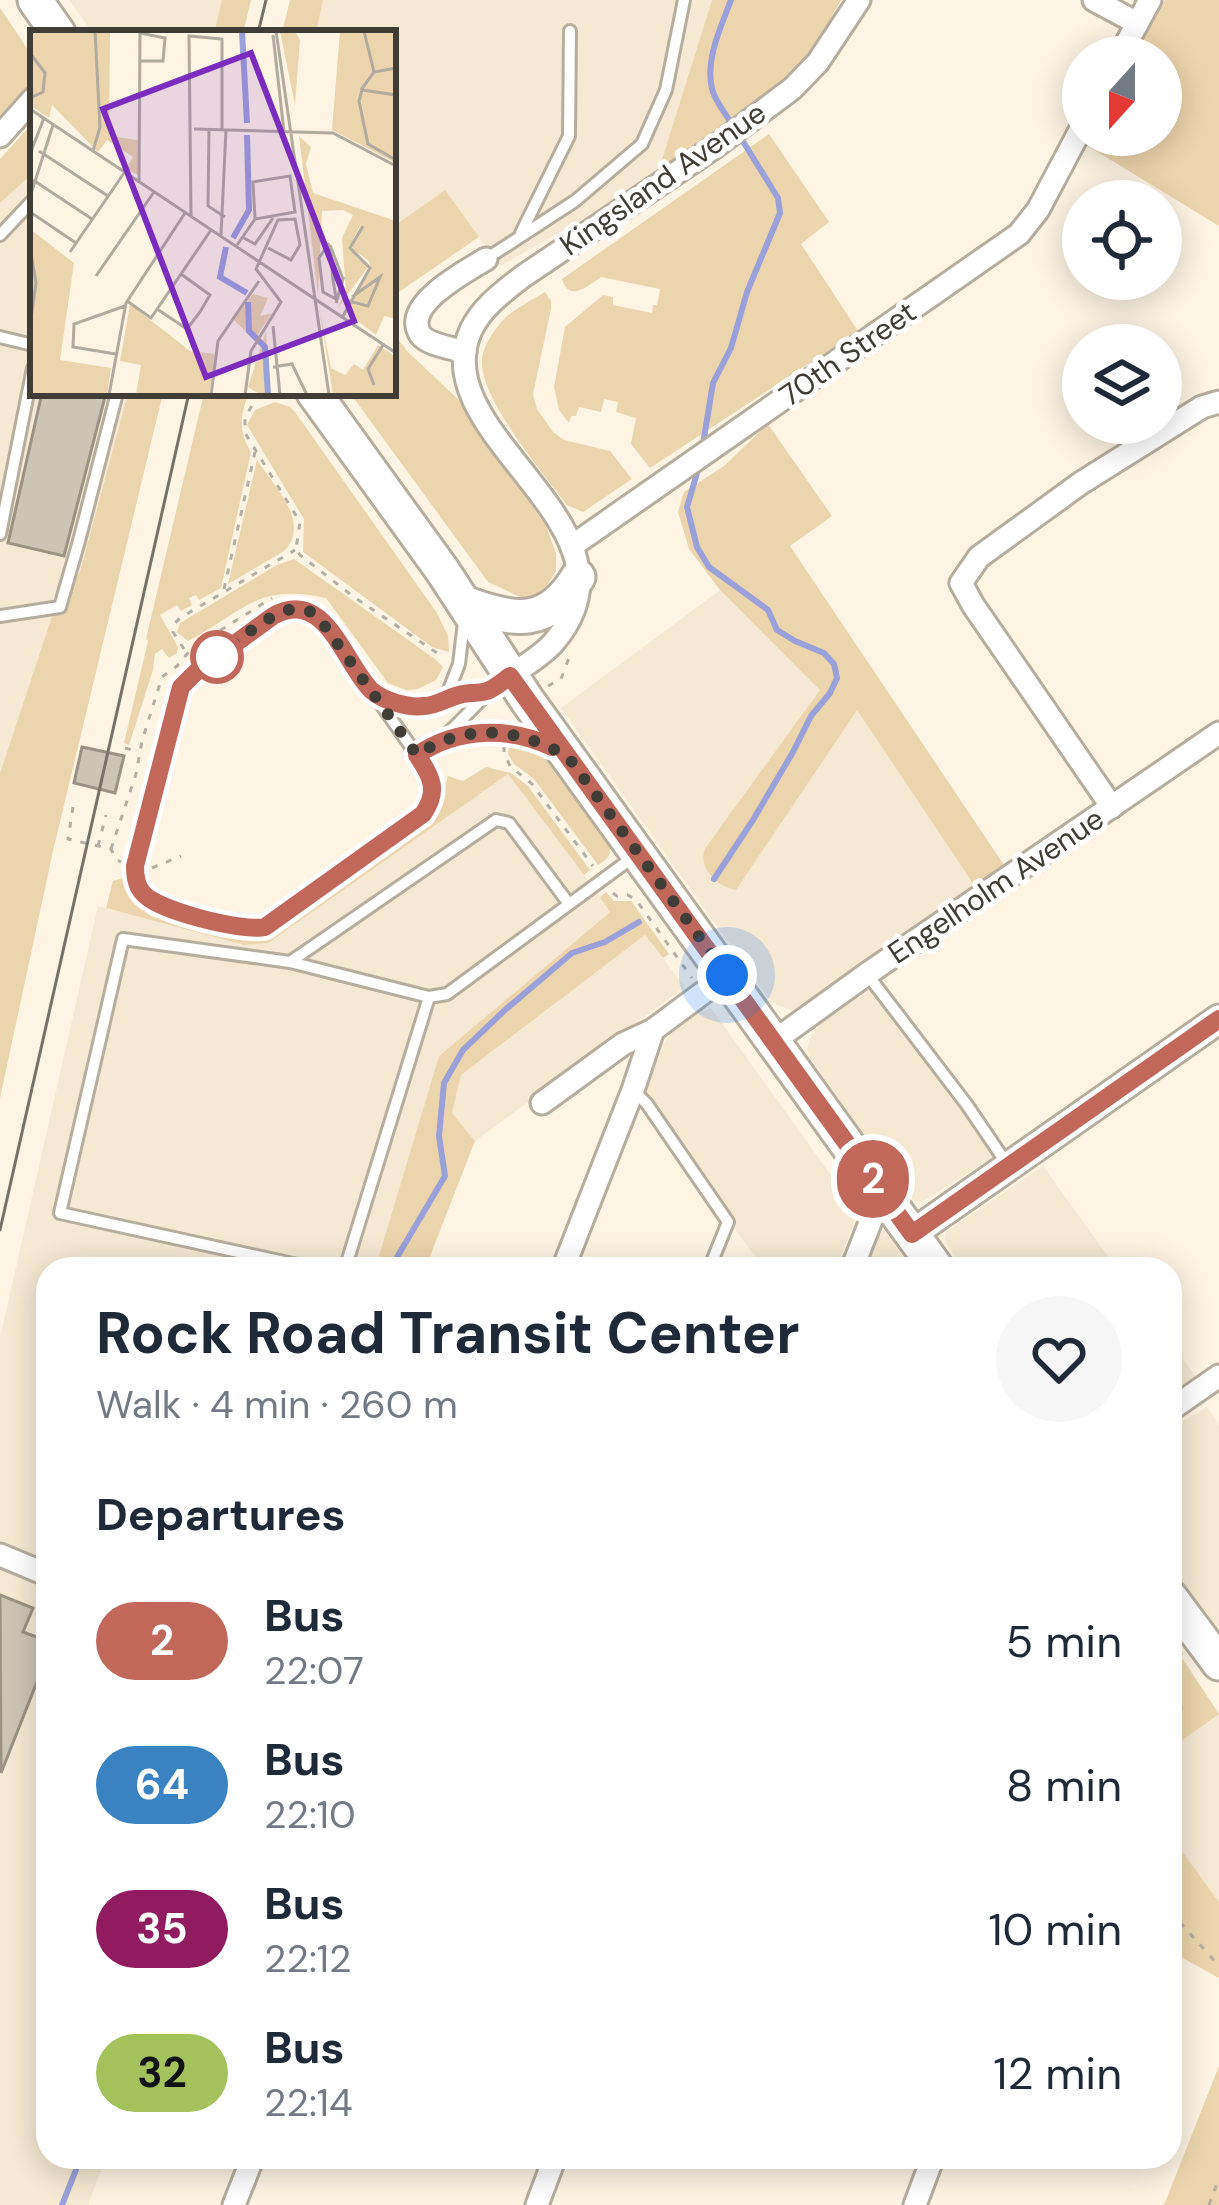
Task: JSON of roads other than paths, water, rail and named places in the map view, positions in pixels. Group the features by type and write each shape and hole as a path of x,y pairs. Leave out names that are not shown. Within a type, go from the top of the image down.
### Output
{"main road":[{"path":"35,0 56,30"},
{"path":"316,396 464,603 499,683 569,758 638,853 710,978 774,1041 928,1257"},
{"path":"464,603 500,615 533,615 558,605 575,561"},
{"path":"1182,1614 1219,1663"}],"street":[{"name":"Kingsland Avenue","path":"465,352 471,331 500,295 793,88 818,62 859,0"},
{"path":"1094,0 1137,23"},
{"path":"1130,36 1150,0"},
{"path":"0,136 30,102"},
{"name":"70th Street","path":"575,561 695,462 1019,234 1066,156"},
{"path":"486,259 434,292 417,320 420,333 424,339 465,352 466,380 474,403 553,513 575,561 571,615 555,641 499,683"},
{"path":"1112,807 962,583 979,557 1081,483 1202,407 1219,402"},
{"name":"Engelholm Avenue","path":"774,1041 1219,733"},
{"path":"542,1103 622,1044 652,1030 710,978"},
{"path":"912,1234 1219,1018"},
{"path":"568,1257 652,1030"},
{"path":"857,1257 882,1192"},
{"path":"1182,1402 1219,1376"},
{"path":"0,1556 36,1570"},
{"path":"234,2205 248,2169"},
{"path":"537,2205 551,2169"},
{"path":"915,2205 928,2169"}],"lane":[{"path":"486,259 575,201 642,144 665,90 684,0"},
{"path":"520,236 569,136 570,31"},
{"path":"0,236 30,203"},
{"path":"0,337 30,344"},
{"path":"0,534 30,383"},
{"path":"0,616 59,607 116,396"},
{"path":"445,700 462,648 464,603"},
{"path":"300,608 319,618 373,692 431,775 434,785 423,814 265,927 244,928 163,907 140,891 135,866 177,696 187,680 273,616 300,608"},
{"path":"373,692 424,706 499,683"},
{"path":"417,755 464,719 499,683"},
{"path":"433,745 504,732 538,740 569,758"},
{"path":"290,962 496,820 509,823 569,904"},
{"path":"261,1257 60,1213 122,939 290,962 428,997 447,994 638,853"},
{"path":"867,974 1009,1166"},
{"path":"349,1257 428,997"},
{"path":"633,1090 728,1222 714,1257"}],"waterway":[{"path":"731,0 715,43 710,78 715,98 732,124"},
{"path":"703,444 713,383 731,348 747,292 780,213 778,198 739,135"},
{"path":"700,463 687,507 697,547 709,567 768,610 777,630 824,653 834,664 837,678 714,879"},
{"path":"397,1257 445,1176 439,1136 444,1083 463,1050 572,953 605,942 639,922"},
{"path":"62,2205 76,2169"}],"tram line":[{"path":"259,30 266,0"},
{"path":"0,1230 188,396"}]}
